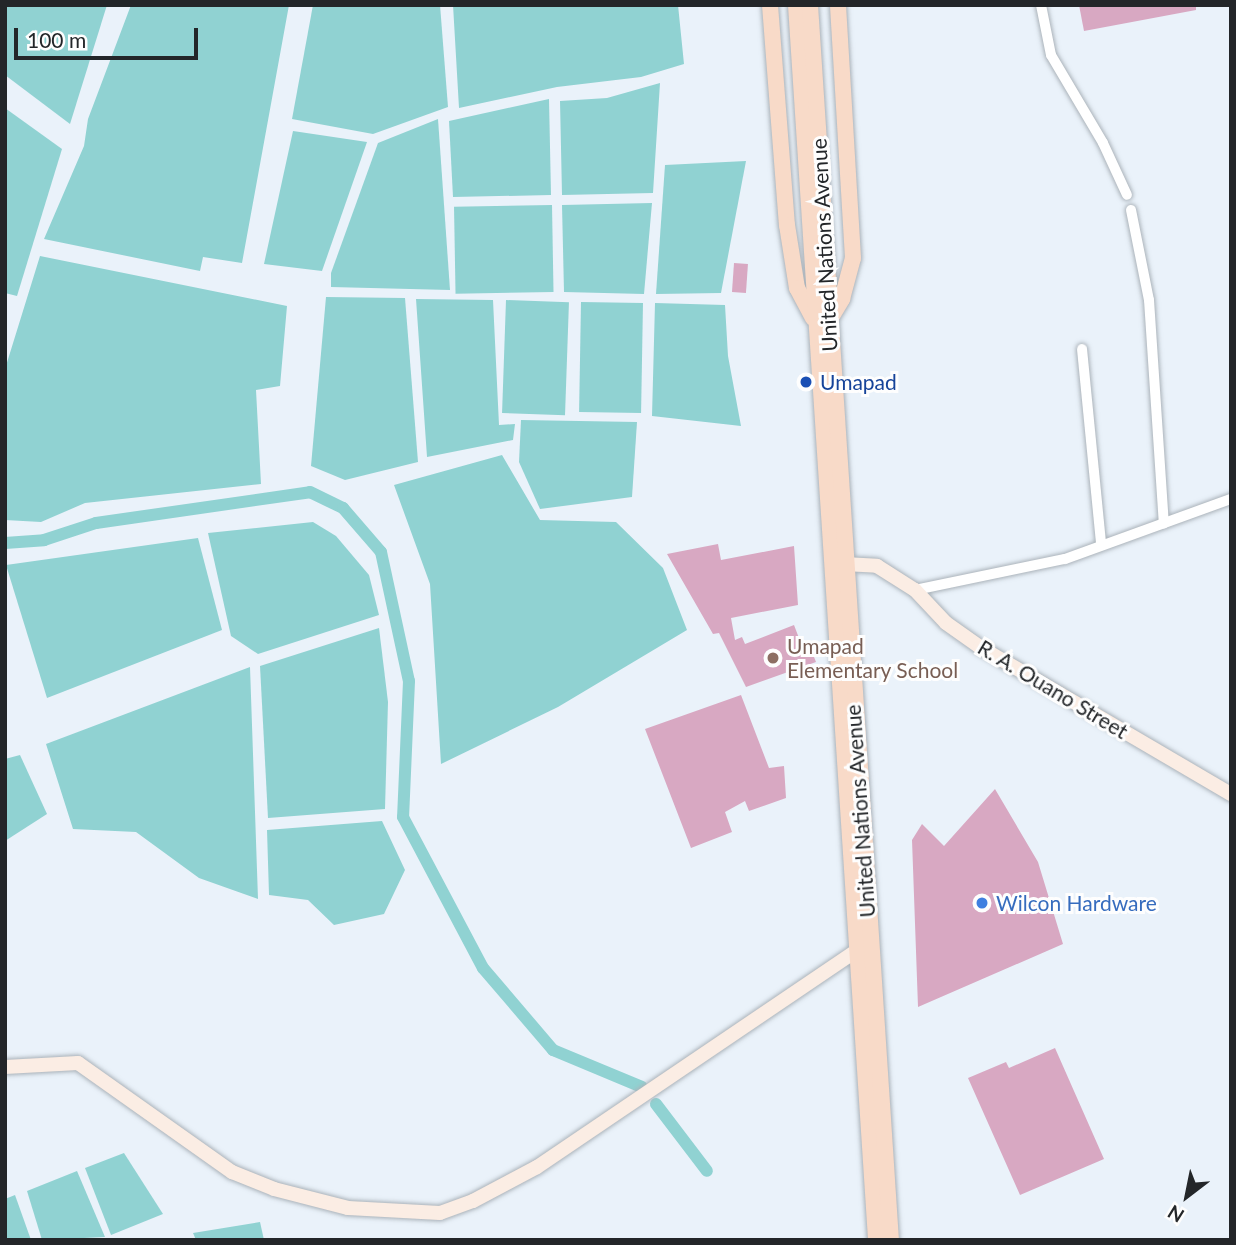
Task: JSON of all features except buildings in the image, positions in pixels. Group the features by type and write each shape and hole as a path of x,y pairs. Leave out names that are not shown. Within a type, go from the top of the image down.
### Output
{"main road":[{"path":"770,5 787,225 800,300 821,321 842,299 853,258 838,5"},
{"name":"United Nations Avenue","path":"796,5 821,321 844,564 891,1240"},
{"name":"United Nations Avenue","path":"810,5 821,321 855,952 876,1240"}],"street":[{"path":"1041,5 1051,55 1103,143 1127,195"},
{"path":"1131,210 1149,300 1164,523"},
{"path":"1082,349 1101,544"},
{"path":"915,590 1065,558 1231,499"},
{"name":"R. A. Ouano Street","path":"844,564 877,566 915,590 946,623 980,647 1231,794"},
{"path":"5,1067 78,1063 232,1172 274,1189 348,1208 440,1213 473,1201 537,1167 855,952"}],"water":[{"path":"5,5 107,5 70,124 5,75"},
{"path":"131,5 289,5 242,263 203,257 200,271 44,239 84,146 88,119"},
{"path":"313,5 440,5 448,107 373,134 292,119"},
{"path":"453,5 678,5 684,64 641,77 557,87 459,108"},
{"path":"660,83 653,193 562,195 560,101 607,98"},
{"path":"549,99 551,195 453,197 449,121"},
{"path":"5,108 62,149 17,296 5,293"},
{"path":"438,119 450,290 331,287 331,273 378,143"},
{"path":"293,131 367,142 322,271 264,264"},
{"path":"746,161 721,293 656,294 665,165"},
{"path":"652,203 644,294 564,292 562,205"},
{"path":"552,205 554,292 456,294 454,207"},
{"path":"40,256 287,306 280,386 256,390 261,484 85,503 41,522 5,520 5,369"},
{"path":"326,297 405,298 418,462 345,480 311,466"},
{"path":"416,299 493,300 499,425 515,424 513,440 427,457"},
{"path":"506,300 569,302 565,415 502,413"},
{"path":"581,302 643,303 641,413 579,412"},
{"path":"655,303 725,305 728,356 741,426 652,416"},
{"path":"521,420 637,422 632,497 540,509 519,462"},
{"path":"502,455 540,520 616,522 663,568 687,630 558,707 441,764 430,584 394,485"},
{"path":"313,522 336,536 369,575 379,615 258,654 231,636 208,533"},
{"path":"198,538 222,630 47,698 6,565"},
{"path":"379,628 388,702 385,809 268,818 260,666"},
{"path":"250,667 258,899 199,878 136,832 73,829 46,744"},
{"path":"20,755 47,814 5,841 5,759"},
{"path":"382,821 405,870 384,914 334,925 308,900 269,895 267,830"},
{"path":"124,1153 163,1214 111,1235 85,1168"},
{"path":"77,1171 105,1237 42,1240 27,1191"},
{"path":"15,1195 31,1240 5,1240 5,1199"},
{"path":"260,1222 264,1240 196,1240 193,1233"}],"waterway":[{"path":"5,543 44,540 96,523 310,492 343,508 381,552 409,681 403,817 483,968 553,1050 642,1087"},
{"path":"656,1104 707,1171"}],"place":[{"name":"Umapad","path":"806,382"},
{"name":"Umapad Elementary School","path":"773,658"},
{"name":"Wilcon Hardware","path":"982,903"}]}
